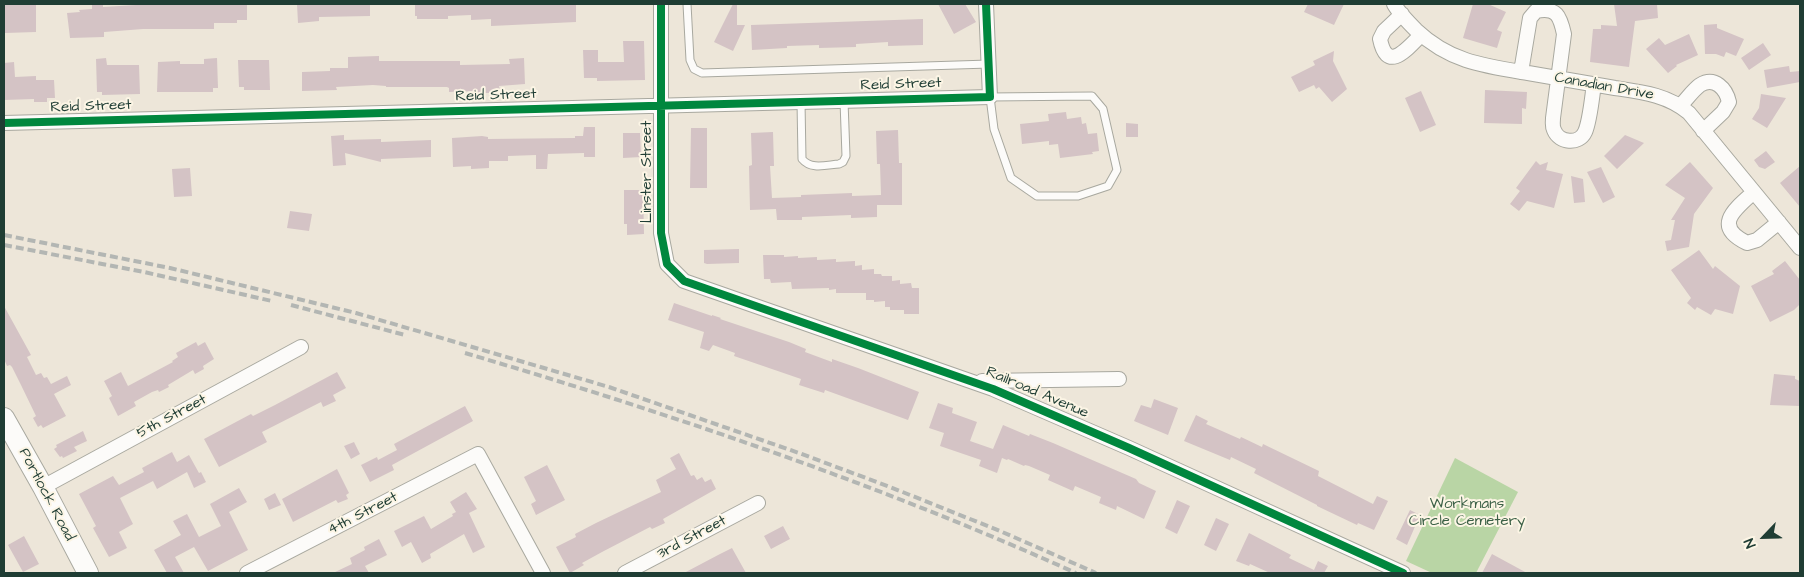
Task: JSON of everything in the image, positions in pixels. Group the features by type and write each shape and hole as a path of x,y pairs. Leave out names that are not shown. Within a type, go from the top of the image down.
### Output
{"main road":[{"name":"Portlock Road","path":"4,418 88,573"}],"street":[{"name":"Linster Street","path":"661,4 661,233 664,250"},
{"path":"986,4 990,97"},
{"path":"1398,9 1380,39 1381,47 1387,55 1394,57 1401,55 1422,35"},
{"name":"Canadian Drive","path":"1398,9 1436,47 1453,56 1486,66 1653,94 1668,99 1680,106 1704,131 1800,248"},
{"path":"1522,72 1530,18 1536,11 1547,9 1556,12 1561,21 1564,34 1553,118 1554,132 1560,138 1570,142 1580,139 1585,132 1594,84"},
{"path":"1680,106 1700,85 1710,82 1719,84 1727,92 1729,102 1723,112 1704,131"},
{"name":"Reid Street","path":"4,123 990,97"},
{"path":"1754,192 1733,211 1728,220 1729,229 1737,238 1747,243 1757,240 1779,222"},
{"name":"Railroad Avenue","path":"664,250 667,264 684,281 971,381 1044,410 1404,573"},
{"name":"5th Street","path":"43,487 301,347"},
{"path":"971,381 1119,379"},
{"name":"4th Street","path":"247,573 478,454 543,573"},
{"name":"3rd Street","path":"626,573 758,503"}],"lane":[{"path":"687,4 690,60 694,69 702,73 989,64"},
{"path":"1092,96 1103,109 1117,170 1108,186 1078,196 1037,196 1011,178 994,130 990,97 1092,96"},
{"path":"800,102 802,159 806,164 813,166 840,164 846,156 844,101"}],"green space":[{"name":"Workmans Circle Cemetery","path":"1455,458 1518,492 1476,573 1432,573 1406,561"}],"building":[{"path":"4,4 36,5 36,32 5,33"},
{"path":"103,4 103,7 247,4 247,20 237,20 237,23 214,23 214,29 143,29 104,32 104,37 70,38 67,13 92,9 92,5"},
{"path":"297,4 370,4 370,16 319,17 319,21 298,23"},
{"path":"415,4 576,4 576,22 491,26 491,19 471,20 471,15 448,16 448,19 417,19 417,16 415,16"},
{"path":"733,4 737,4 737,25 745,25 733,51 714,42"},
{"path":"938,4 965,4 976,22 954,34"},
{"path":"1308,4 1344,4 1334,25 1304,12"},
{"path":"1473,4 1488,4 1506,12 1497,30 1502,32 1497,48 1463,38"},
{"path":"1614,4 1657,4 1658,18 1635,21 1629,67 1590,62 1593,29 1601,29 1601,25 1617,26"},
{"path":"923,19 923,45 888,46 888,42 856,44 856,47 819,48 819,45 752,50 751,25"},
{"path":"1717,24 1717,28 1744,39 1736,56 1726,52 1724,57 1716,54 1705,54 1704,25"},
{"path":"1689,34 1698,55 1676,65 1668,73 1646,49 1659,38 1665,45"},
{"path":"623,41 644,41 645,80 597,81 597,78 584,78 583,50 598,50 598,62 624,62"},
{"path":"1763,43 1771,55 1749,70 1741,58"},
{"path":"1334,51 1333,61 1347,89 1332,102 1319,87 1316,89 1314,85 1299,92 1291,77 1315,65 1313,61"},
{"path":"379,56 379,61 460,61 460,65 510,64 509,59 524,58 525,84 499,86 500,91 489,93 476,93 476,91 449,92 447,87 386,87 373,85 336,87 337,90 302,91 302,72 330,71 330,68 348,68 348,57"},
{"path":"106,58 107,65 139,65 140,94 102,95 102,92 97,92 96,59"},
{"path":"217,58 218,88 213,88 213,92 157,92 158,62 180,61 180,64 204,64 204,59"},
{"path":"238,60 269,60 270,90 244,90 244,87 239,87"},
{"path":"14,62 15,77 36,76 36,80 54,80 55,98 47,98 47,102 34,102 34,99 4,100 4,63"},
{"path":"1789,66 1790,72 1800,71 1800,82 1767,88 1764,70"},
{"path":"1485,90 1527,92 1526,109 1522,108 1522,124 1484,123"},
{"path":"1421,91 1436,125 1420,132 1405,98"},
{"path":"1761,94 1786,98 1767,128 1752,119 1759,108"},
{"path":"1066,112 1067,119 1081,117 1082,124 1086,123 1088,134 1097,133 1099,151 1092,152 1093,154 1060,158 1058,144 1049,145 1049,141 1022,144 1020,124 1049,121 1048,114"},
{"path":"1126,123 1138,124 1138,137 1126,137"},
{"path":"584,127 595,127 595,157 584,157 584,153 548,154 547,169 536,169 536,155 508,156 508,161 489,161 489,168 453,167 452,138 482,136 488,137 488,139 575,138 575,136 583,136"},
{"path":"691,128 707,128 707,188 690,188"},
{"path":"898,130 899,163 902,163 902,205 877,205 877,217 851,218 851,215 802,217 802,220 777,220 776,209 750,210 749,166 752,165 751,133 773,132 774,166 770,166 772,198 852,193 852,196 881,195 880,164 877,164 876,131"},
{"path":"623,133 640,133 641,157 623,158"},
{"path":"344,135 344,140 381,139 381,142 431,140 431,157 381,159 381,162 345,153 346,165 333,166 331,136"},
{"path":"1625,135 1644,143 1617,169 1604,156"},
{"path":"1766,151 1775,162 1765,169 1759,167 1754,160"},
{"path":"1536,161 1540,165 1548,162 1546,170 1563,174 1554,208 1527,201 1519,211 1510,204 1520,191 1516,188"},
{"path":"1690,162 1713,188 1694,214 1689,247 1667,251 1665,241 1671,240 1675,220 1671,220 1685,198 1665,185"},
{"path":"1800,166 1800,207 1780,183"},
{"path":"1601,167 1615,197 1603,203 1587,172"},
{"path":"190,168 192,196 174,197 172,169"},
{"path":"1571,176 1583,179 1585,202 1574,203"},
{"path":"624,190 643,190 644,234 627,235 627,224 624,224"},
{"path":"290,211 312,214 309,231 287,228"},
{"path":"739,249 739,263 704,263 704,250"},
{"path":"1699,250 1713,269 1715,266 1740,286 1733,314 1715,309 1711,315 1697,307 1695,310 1687,303 1691,298 1671,270"},
{"path":"763,255 798,256 798,258 817,257 817,260 836,259 836,262 855,261 855,266 862,265 862,270 874,269 874,274 892,276 892,281 900,280 900,284 911,283 912,288 919,288 919,314 904,314 904,310 890,310 890,307 885,307 885,301 874,302 874,300 866,300 866,293 836,293 836,289 829,290 829,288 792,289 791,282 771,283 770,279 764,279"},
{"path":"1785,261 1800,280 1800,304 1794,310 1770,322 1751,286 1774,274 1772,271"},
{"path":"674,303 789,342 806,349 805,352 832,362 832,359 858,368 919,392 908,420 825,390 824,393 799,385 801,379 734,356 735,353 713,345 709,351 700,348 704,332 668,320"},
{"path":"4,306 31,355 27,357 36,375 41,373 44,378 47,377 51,384 67,376 71,385 54,394 66,416 43,428 41,425 38,427 33,418 36,416 12,367 10,365 7,366 4,359"},
{"path":"196,342 198,346 205,342 214,359 203,366 204,369 195,374 193,370 168,385 169,387 159,392 158,390 152,392 134,402 136,406 118,416 109,398 112,396 104,381 121,372 128,386 173,362 178,357 176,353"},
{"path":"337,372 346,388 333,395 336,401 323,407 321,402 262,432 267,442 219,467 204,439 251,414 253,416 275,405"},
{"path":"1774,374 1795,376 1795,379 1800,381 1800,406 1770,405"},
{"path":"1154,399 1178,408 1168,435 1134,421 1141,405 1151,408"},
{"path":"938,403 953,408 952,413 977,422 970,441 993,449 1003,425 1029,436 1030,434 1053,443 1136,479 1139,483 1156,491 1144,519 1117,506 1116,510 1099,503 1101,497 1075,486 1073,491 1048,480 1050,475 1029,466 1002,458 997,473 979,466 981,460 940,446 944,433 929,428"},
{"path":"465,406 473,421 392,465 394,470 370,482 361,465 377,457 378,460 397,450 394,444"},
{"path":"1196,415 1208,421 1206,424 1262,447 1263,444 1319,471 1318,476 1373,504 1377,496 1388,501 1374,530 1358,523 1357,525 1317,506 1254,473 1256,469 1231,457 1230,460 1184,441"},
{"path":"83,431 87,441 74,447 77,451 63,458 62,456 60,457 54,449 57,447 56,445"},
{"path":"354,442 360,454 351,459 344,446"},
{"path":"172,452 177,462 189,455 206,482 194,488 187,472 157,489 153,481 120,498 133,524 119,532 127,548 109,557 93,528 96,526 79,494 113,476 119,485 144,472 142,468"},
{"path":"679,453 691,476 694,475 697,480 702,477 705,482 711,479 716,489 663,519 665,523 652,529 650,527 602,552 582,563 584,565 570,573 556,547 576,537 575,534 596,523 661,492 656,480 676,469 670,458"},
{"path":"547,465 565,500 536,515 531,504 536,501 524,477"},
{"path":"337,469 349,493 346,495 348,499 338,503 336,500 293,522 282,499"},
{"path":"239,488 247,502 229,512 248,550 208,571 194,547 175,557 184,573 167,573 154,550 181,535 173,521 187,514 199,537 221,526 210,504"},
{"path":"466,492 477,509 469,513 485,547 473,553 464,534 430,554 431,558 422,563 411,542 402,547 394,531 424,516 431,529 453,516 452,514 456,512 450,502"},
{"path":"275,493 281,505 269,510 264,499"},
{"path":"1177,500 1190,506 1177,534 1165,528"},
{"path":"1410,510 1420,515 1407,545 1396,539"},
{"path":"1216,518 1229,524 1216,551 1204,545"},
{"path":"783,526 790,539 771,549 764,536"},
{"path":"1249,533 1291,555 1289,558 1314,570 1318,561 1328,566 1324,573 1270,573 1250,564 1249,566 1236,561"},
{"path":"24,536 39,564 23,572 8,545"},
{"path":"379,539 387,555 365,566 369,573 333,573 352,564 350,558 365,550 364,547"},
{"path":"732,548 746,573 684,573 720,554"},
{"path":"1492,554 1527,573 1482,573"}],"railway":[{"path":"4,235 170,268 356,313 609,387 799,453 890,487 1000,531 1096,573"},
{"path":"4,245 144,272 272,301"},
{"path":"291,305 405,335"},
{"path":"465,353 543,376 774,452 1001,540 1076,573"}],"cycle path":[{"path":"661,4 661,233 667,264 684,281 993,389 1129,448 1403,573"},
{"path":"4,123 990,97 986,4"}]}
